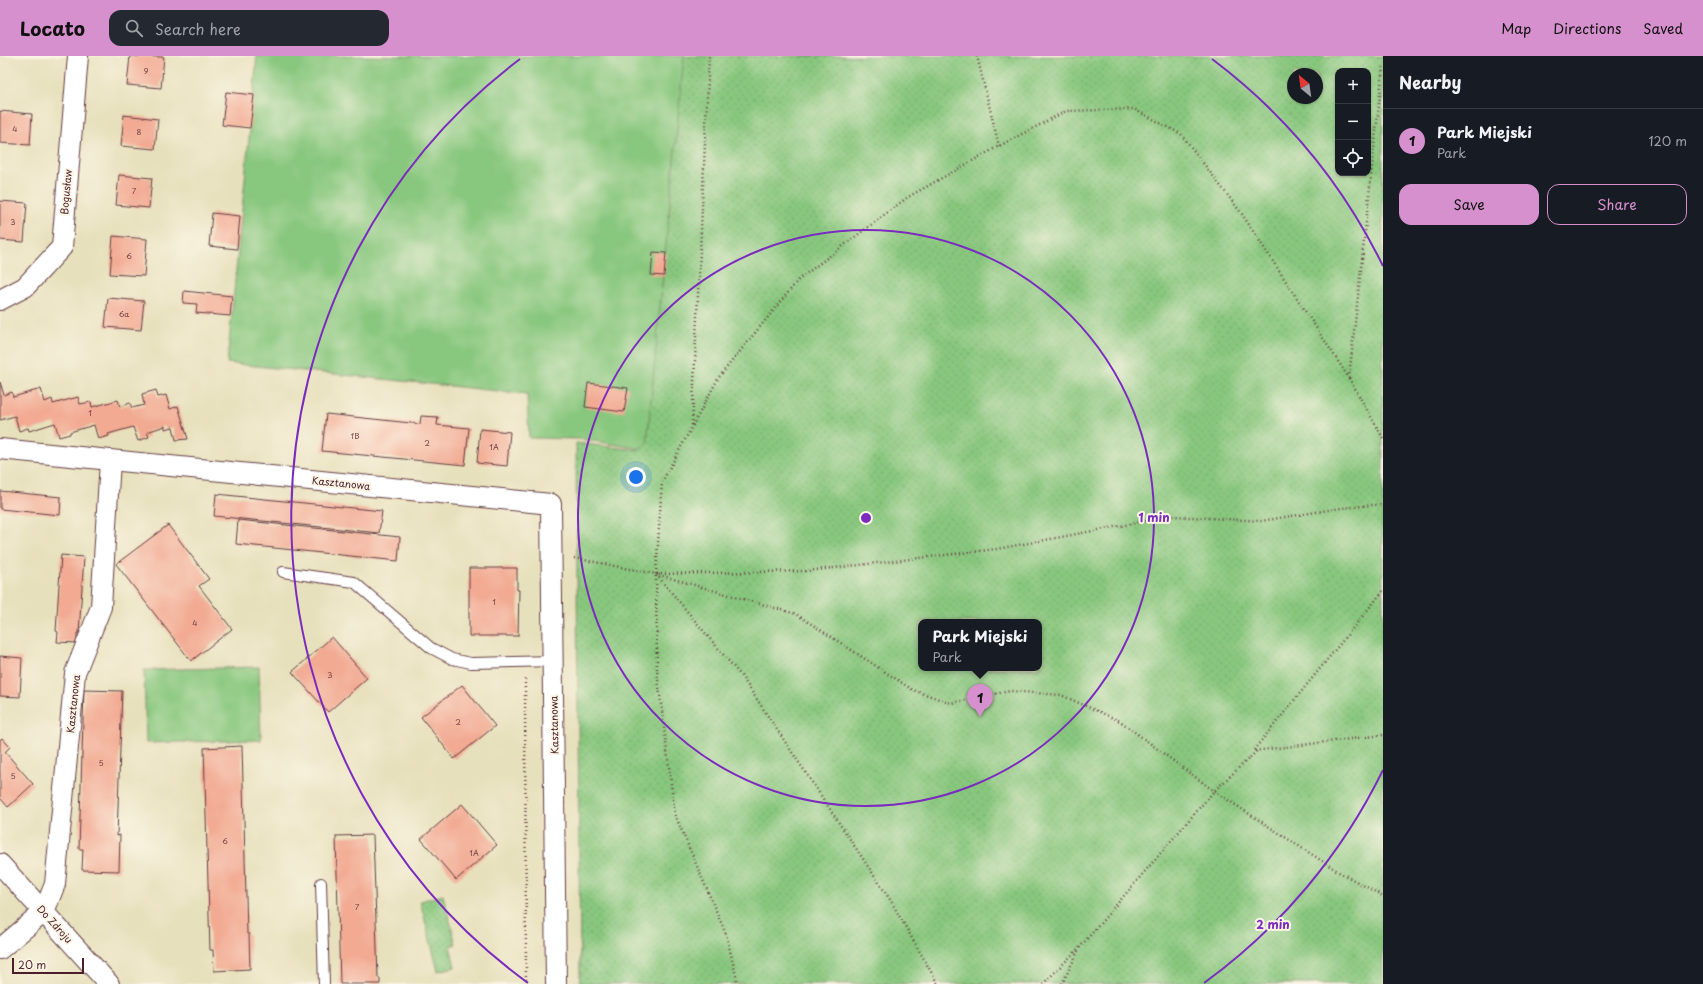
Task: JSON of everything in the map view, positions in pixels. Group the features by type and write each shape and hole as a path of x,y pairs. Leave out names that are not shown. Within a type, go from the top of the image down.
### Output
{"street":[{"name":"Bogusław","path":"0,300 25,286 62,246 78,56"},
{"path":"0,449 110,460"},
{"name":"Kasztanowa","path":"44,912 55,884 75,673 101,607 110,460 551,504 556,984"},
{"name":"Do Zdroju","path":"0,864 109,984"},
{"path":"0,949 44,912"}],"lane":[{"path":"283,572 354,582 431,648 452,659 472,663 553,661"},
{"path":"321,883 324,984"}],"path":[{"path":"692,428 709,56"},
{"path":"976,56 999,146"},
{"path":"1349,378 1383,66"},
{"path":"738,984 726,934 675,815 657,671 656,574 662,482 719,377 799,279 908,197 999,146 1066,111 1134,109 1181,134 1242,214 1349,378 1383,438"},
{"path":"656,574 807,571 997,549 1174,516 1261,521 1341,508 1383,504"},
{"path":"552,553 656,574 796,614 913,690 951,703 1010,691 1062,695 1120,721 1214,791 1339,872 1383,896"},
{"path":"656,574 742,677 891,901 938,984"},
{"path":"1383,591 1253,751 1383,735"},
{"path":"525,662 526,984"},
{"path":"1043,984 1080,947 1214,791 1258,750"},
{"path":"1062,984 1080,947"}],"green space":[{"path":"257,56 685,56 649,442 641,449 581,439 529,438 527,394 227,363"},
{"path":"684,56 1383,56 1383,984 580,984 576,443 638,450 647,443"},
{"path":"259,667 261,740 146,743 144,670"},
{"path":"443,895 456,944 450,946 455,967 438,971 420,901"}],"building":[{"path":"130,56 164,57 161,88 127,85"},
{"path":"226,92 254,95 250,128 222,125"},
{"path":"0,111 32,114 30,145 0,143"},
{"path":"124,115 158,119 155,149 121,146"},
{"path":"119,175 152,178 149,208 116,205"},
{"path":"0,201 27,203 24,242 0,240"},
{"path":"212,213 240,216 237,249 209,246"},
{"path":"113,236 147,239 144,276 110,274"},
{"path":"653,252 666,253 664,276 651,275"},
{"path":"184,291 232,296 230,316 196,313 197,304 183,303"},
{"path":"108,298 144,301 141,330 105,327"},
{"path":"0,382 4,395 12,392 13,397 41,389 45,402 52,399 53,404 78,397 80,404 91,402 92,407 118,400 120,407 130,403 132,408 144,405 142,394 156,390 158,397 166,395 170,409 178,406 188,439 176,440 173,427 165,429 165,426 147,432 149,437 138,441 133,427 108,434 109,436 98,439 94,425 59,437 55,423 29,431 28,428 19,431 15,416 0,420"},
{"path":"588,383 628,388 624,412 585,407"},
{"path":"326,414 420,424 421,416 438,417 437,425 469,428 465,465 322,451"},
{"path":"480,429 510,432 507,466 477,463"},
{"path":"0,491 61,497 60,515 0,509"},
{"path":"216,494 382,511 379,533 214,516"},
{"path":"238,520 400,537 398,561 236,544"},
{"path":"168,525 209,579 199,586 232,629 191,661 116,564"},
{"path":"61,555 84,557 77,643 57,642 58,632 56,631"},
{"path":"469,568 517,568 517,590 519,590 518,636 469,636"},
{"path":"332,637 367,678 328,712 292,672"},
{"path":"0,656 22,658 20,697 0,696"},
{"path":"462,685 495,726 454,759 421,717"},
{"path":"84,690 122,691 117,836 120,835 119,871 82,870 83,849 79,849"},
{"path":"2,738 10,747 5,752 33,784 8,807 0,798 0,740"},
{"path":"242,746 247,934 249,934 250,969 214,971 213,950 210,950 204,748"},
{"path":"462,804 497,845 456,880 421,839"},
{"path":"373,835 378,978 380,978 380,984 340,984 336,836"}],"place":[{"name":"Park Miejski","path":"980,717"}]}
